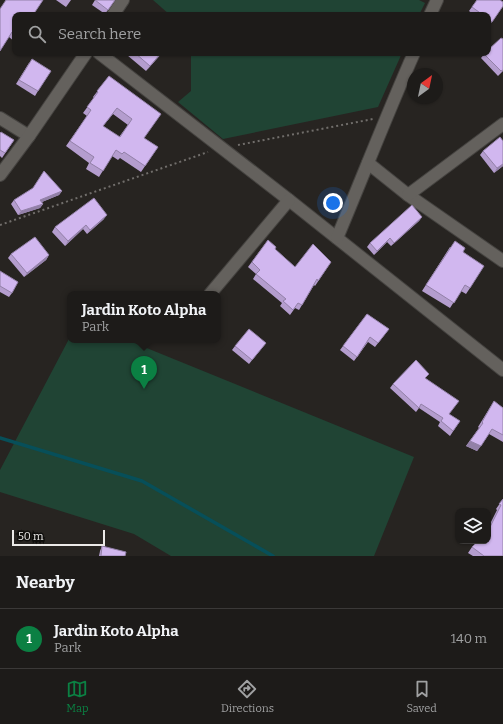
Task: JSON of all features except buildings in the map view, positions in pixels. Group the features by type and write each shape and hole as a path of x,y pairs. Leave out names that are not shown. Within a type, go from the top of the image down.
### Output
{"street":[{"path":"115,12 123,0"},
{"path":"431,12 437,0"},
{"path":"0,175 29,136 84,56"},
{"path":"103,56 337,238 503,370"},
{"path":"337,238 386,117 413,56"},
{"path":"0,118 29,136"},
{"path":"408,195 503,124"},
{"path":"368,163 408,195 503,261"},
{"path":"212,291 288,200"}],"path":[{"path":"0,225 222,148 386,117"}],"green space":[{"path":"153,0 419,0 425,3 420,12 167,12"},
{"path":"191,56 401,56 378,107 223,139 178,102 191,91"},
{"path":"67,343 134,343 414,457 374,556 171,556 134,534 0,492 0,470"}],"waterway":[{"path":"0,438 142,481 273,556"}],"place":[{"name":"Jardin Koto Alpha","path":"144,389"}]}
